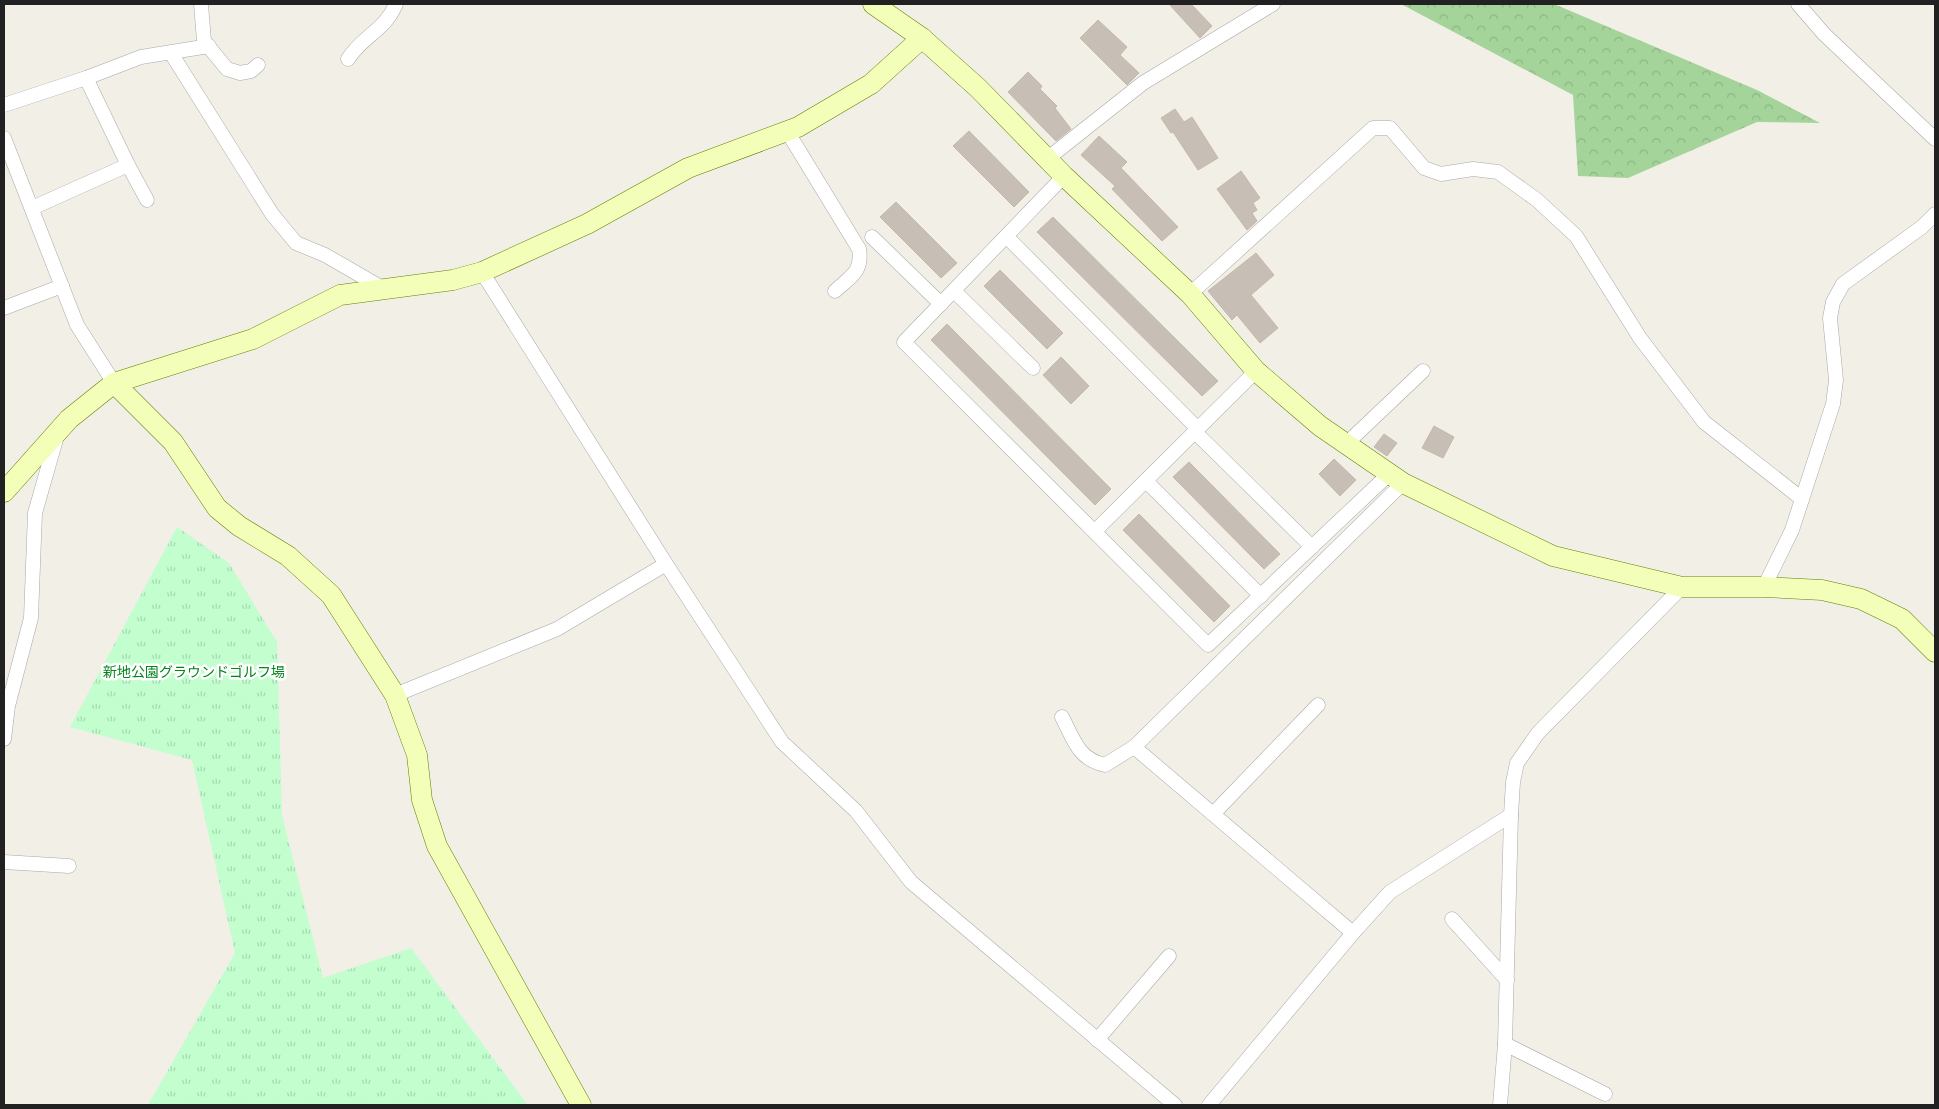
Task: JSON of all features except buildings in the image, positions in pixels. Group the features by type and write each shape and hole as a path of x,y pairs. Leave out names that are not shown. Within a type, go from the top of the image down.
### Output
{"street":[{"path":"201,4 204,41 227,69 240,73 251,71 258,65"},
{"path":"348,59 355,47 383,26 396,4"},
{"path":"873,4 922,38 978,88 1064,176 1190,294 1256,371 1320,426 1396,478 1553,556 1682,587 1764,587 1822,590 1861,599 1902,619 1935,652"},
{"path":"1047,159 1143,83 1273,4"},
{"path":"1798,4 1824,34 1935,139"},
{"path":"4,492 69,419 114,383 253,339 340,295 453,280 482,272 587,224 688,168 798,127 871,84 922,38"},
{"path":"4,105 86,78 141,57 209,46"},
{"path":"171,52 272,214 296,242 325,255 384,289"},
{"path":"86,78 147,200"},
{"path":"1190,294 1373,128 1390,128 1424,168 1441,174 1473,169 1498,172 1537,200 1576,236 1640,338 1704,422 1802,499"},
{"path":"787,131 858,249 861,262 857,271 835,291"},
{"path":"4,138 77,325 114,383 173,442 218,508 239,526 288,556 331,595 395,696 418,755 422,800 437,846 581,1105"},
{"path":"32,208 128,165"},
{"path":"1064,176 904,342 1208,645 1312,547 1396,478"},
{"path":"1764,587 1792,530 1833,404 1836,380 1830,318 1833,302 1843,284 1922,227 1935,214"},
{"path":"872,236 941,304"},
{"path":"1007,237 1312,547"},
{"path":"482,272 666,564 782,742 856,812 911,882 1175,1105"},
{"path":"4,308 62,286"},
{"path":"954,291 1033,368"},
{"path":"1095,532 1256,371"},
{"path":"1346,444 1423,371"},
{"path":"4,739 8,706 31,618 35,514 58,432"},
{"path":"1062,717 1080,751 1091,762 1105,765 1134,747 1396,478"},
{"path":"1146,481 1261,596"},
{"path":"395,696 557,629 666,564"},
{"path":"1500,1105 1505,1044 1512,782 1517,763 1538,732 1682,587"},
{"path":"1213,814 1318,705"},
{"path":"1134,747 1353,933"},
{"path":"1209,1105 1353,933 1390,892 1511,815"},
{"path":"4,862 69,866"},
{"path":"1452,919 1507,980"},
{"path":"1098,1040 1169,956"},
{"path":"1505,1044 1605,1094"}],"green space":[{"path":"1401,4 1554,4 1757,90 1820,123 1757,122 1628,178 1578,176 1573,95"},
{"name":"新地公園グラウンドゴルフ場","path":"177,527 229,563 277,642 282,815 323,978 411,948 528,1105 148,1105 235,953 192,760 70,727"}]}
